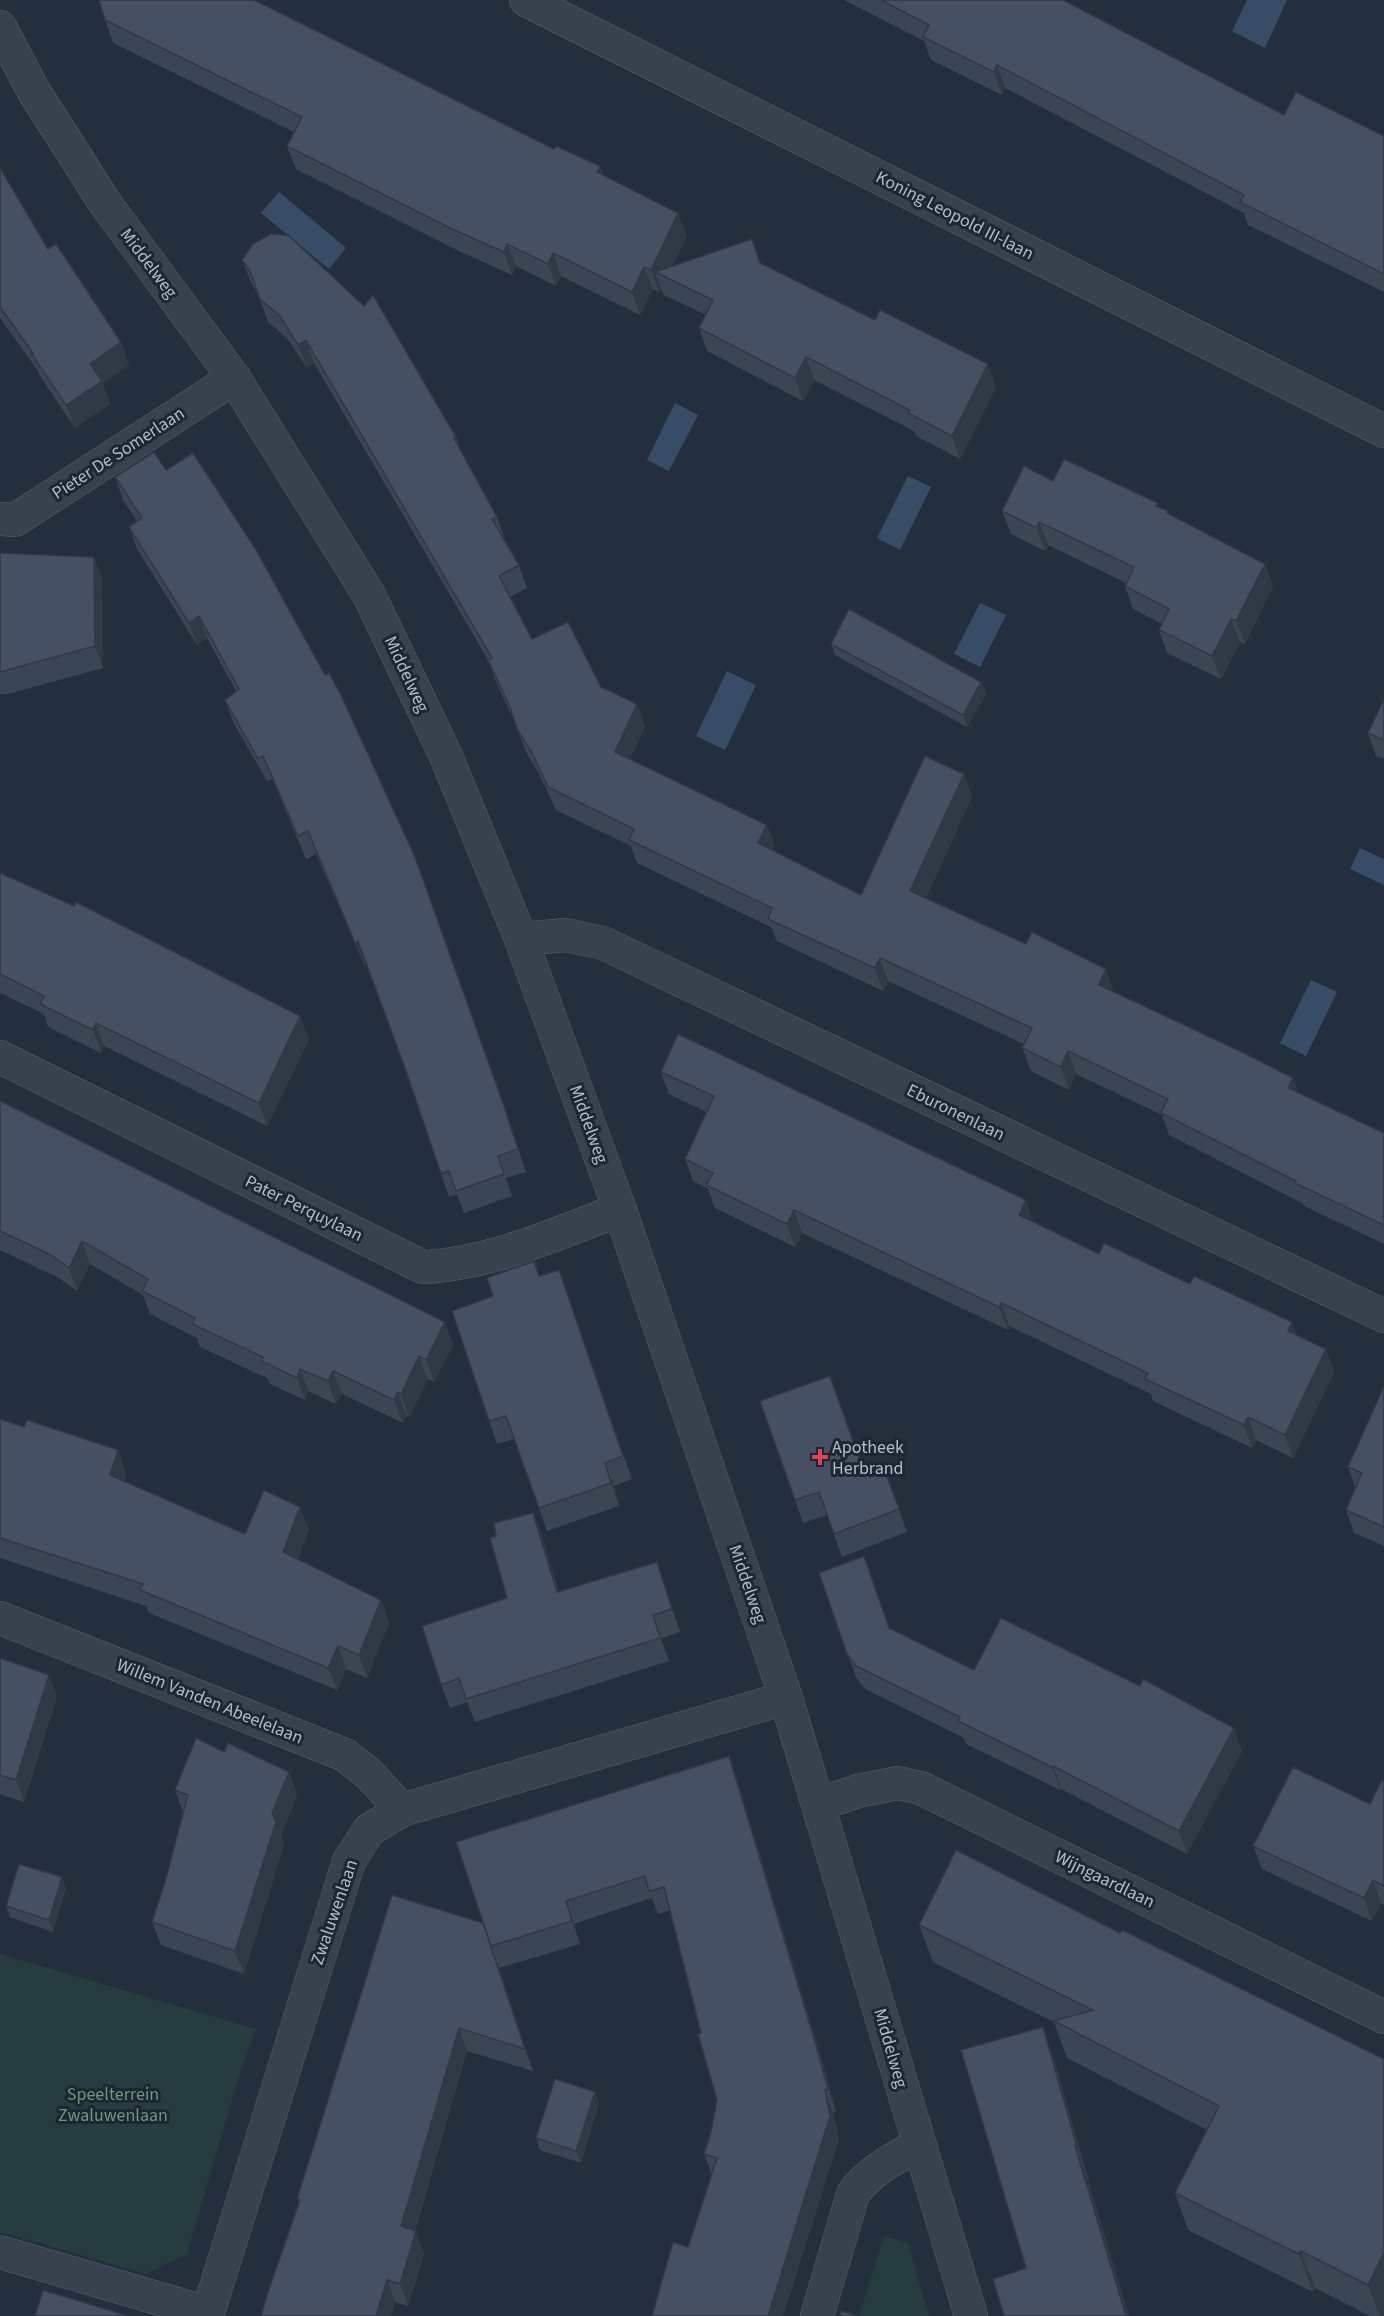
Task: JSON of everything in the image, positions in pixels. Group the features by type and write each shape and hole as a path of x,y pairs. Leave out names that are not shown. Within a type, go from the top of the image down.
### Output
{"street":[{"name":"Koning Leopold III-laan","path":"526,0 1384,431"},
{"name":"Middelweg","path":"0,27 33,90 105,203 234,378 369,595 446,756 521,939 621,1210 786,1698 971,2316"},
{"name":"Pieter De Somerlaan","path":"0,519 15,520 234,378"},
{"name":"Eburonenlaan","path":"521,939 566,935 603,943 1384,1316"},
{"name":"Pater Perquylaan","path":"0,1057 423,1267 448,1266 485,1258 621,1210"},
{"name":"Willem Vanden Abeelelaan","path":"0,1618 345,1755 368,1773 402,1810"},
{"name":"Zwaluwenlaan","path":"0,2252 207,2314 349,1861 369,1830 402,1810 786,1698"},
{"name":"Wijngaardlaan","path":"819,1804 858,1791 898,1783 921,1788 1384,2017"},
{"path":"817,2316 854,2194 862,2181 919,2145"}],"green space":[{"name":"Speelterrein Zwaluwenlaan","path":"0,1954 256,2029 240,2073 187,2254 146,2274 0,2232"},
{"path":"884,2236 908,2243 929,2316 859,2316"}],"water":[{"path":"1247,0 1287,0 1265,48 1232,31"},
{"path":"279,192 346,248 329,269 261,213"},
{"path":"675,403 698,415 669,471 647,460"},
{"path":"908,476 931,487 900,550 877,538"},
{"path":"980,603 1006,615 980,667 954,654"},
{"path":"727,671 756,685 725,750 696,736"},
{"path":"1360,848 1384,859 1384,885 1350,869"},
{"path":"1311,980 1337,992 1306,1056 1280,1043"}],"building":[{"path":"99,0 254,0 554,149 556,146 600,166 597,172 678,213 651,270 644,267 632,292 553,253 548,264 507,244 504,252 452,229 287,146 302,117 105,20"},
{"path":"881,0 1063,0 1284,115 1296,92 1384,136 1384,274 1240,202 1244,195 997,65 994,72 923,37 929,25"},
{"path":"0,168 48,249 56,244 121,342 90,364 102,381 66,405 0,307"},
{"path":"271,234 288,235 364,306 373,295 456,437 454,438 497,517 492,519 519,565 499,576 532,639 568,622 601,687 637,704 615,752 767,825 758,843 861,895 925,756 964,774 910,891 1026,944 1032,932 1106,969 1099,985 1293,1078 1288,1088 1384,1133 1384,1225 1295,1183 1296,1181 1161,1113 1168,1099 1068,1051 1061,1067 1022,1048 1032,1028 880,958 875,968 768,919 772,908 629,840 634,829 548,787 531,751 517,729 510,707 488,660 492,658 306,340 298,345 279,315 260,299 250,271 242,260 253,244"},
{"path":"752,239 760,263 875,320 880,310 988,364 952,436 908,413 910,410 806,357 795,378 699,328 713,300 655,272"},
{"path":"154,452 166,470 193,453 255,548 325,675 329,673 341,695 415,857 503,1103 518,1149 498,1156 504,1174 456,1191 449,1171 441,1174 358,941 356,945 308,831 298,836 263,756 258,759 225,700 239,689 199,616 189,623 129,527 142,518 115,477"},
{"path":"1064,459 1158,503 1156,506 1168,511 1167,513 1265,564 1236,621 1231,619 1212,656 1159,630 1169,609 1125,586 1134,567 1039,522 1037,528 1002,511 1024,466 1053,481"},
{"path":"0,553 94,557 95,646 0,672"},
{"path":"849,609 981,682 963,715 831,644"},
{"path":"1384,699 1384,740 1368,733"},
{"path":"0,873 74,906 76,902 300,1016 259,1103 96,1023 93,1030 40,1004 44,996 0,974"},
{"path":"678,1034 1026,1200 1019,1215 1099,1254 1104,1243 1190,1284 1194,1276 1292,1322 1288,1331 1326,1349 1285,1435 1248,1417 1244,1425 1145,1379 1148,1373 1001,1303 999,1307 794,1210 787,1224 706,1185 713,1173 685,1159 714,1096 661,1072"},
{"path":"0,1101 445,1322 426,1360 419,1356 401,1394 398,1392 394,1400 333,1371 328,1381 300,1369 297,1378 261,1361 263,1357 192,1324 195,1318 142,1291 148,1279 82,1241 69,1268 51,1255 0,1231"},
{"path":"534,1261 539,1276 559,1270 623,1456 605,1463 611,1483 539,1508 506,1416 489,1421 452,1311 493,1296 487,1278"},
{"name":"Apotheek Herbrand","path":"830,1376 865,1475 884,1468 899,1509 834,1534 819,1492 795,1500 760,1401"},
{"path":"1384,1386 1384,1527 1346,1510 1362,1473 1348,1467"},
{"path":"0,1419 24,1427 27,1420 118,1450 110,1475 245,1534 264,1490 300,1507 283,1552 381,1600 359,1655 338,1646 328,1668 140,1590 143,1584 0,1538"},
{"path":"533,1513 557,1592 657,1562 672,1609 653,1615 660,1638 466,1699 459,1678 441,1685 422,1626 507,1598 490,1538 496,1536 494,1523"},
{"path":"864,1556 889,1628 974,1670 1001,1618 1140,1686 1143,1679 1234,1728 1179,1831 1053,1766 958,1721 960,1717 856,1666 847,1654 819,1573"},
{"path":"0,1658 49,1675 16,1780 0,1775"},
{"path":"196,1738 224,1752 228,1743 289,1772 272,1813 276,1822 235,1951 152,1922 188,1795 175,1790"},
{"path":"729,1756 816,2045 828,2089 825,2090 830,2116 768,2316 652,2316 673,2242 688,2247 717,2158 704,2154 717,2100 698,2034 701,2033 664,1887 649,1891 645,1876 566,1901 572,1921 491,1946 456,1842"},
{"path":"1293,1767 1370,1804 1382,1780 1384,1781 1384,1886 1373,1880 1364,1898 1253,1846"},
{"path":"956,1850 1120,1933 1122,1930 1384,2059 1384,2252 1368,2285 1301,2251 1299,2254 1175,2193 1219,2106 1054,2021 1093,2010 919,1925"},
{"path":"19,1864 62,1877 49,1920 6,1906"},
{"path":"392,1895 483,1923 525,2049 459,2028 401,2226 416,2231 400,2284 387,2280 376,2316 261,2316 300,2200 297,2199"},
{"path":"1043,2027 1077,2147 1075,2146 1126,2316 1004,2316 993,2279 1026,2268 961,2050"},
{"path":"555,2079 595,2092 576,2151 536,2138"},
{"path":"43,2290 125,2315 125,2316 35,2316"},
{"path":"841,2311 858,2316 840,2316"}],"place":[{"name":"Apotheek Herbrand","path":"820,1457"}]}
